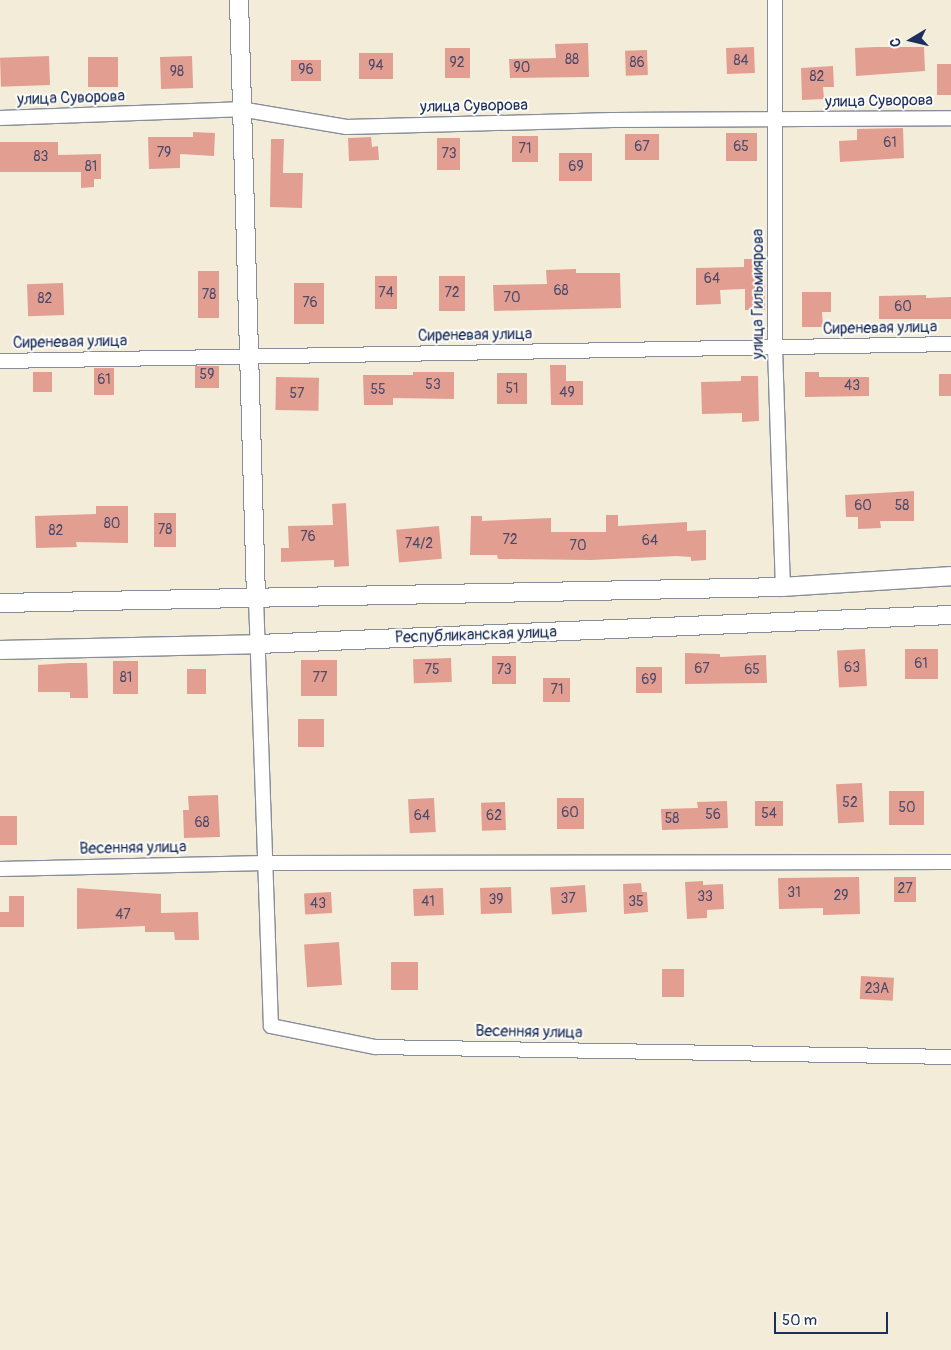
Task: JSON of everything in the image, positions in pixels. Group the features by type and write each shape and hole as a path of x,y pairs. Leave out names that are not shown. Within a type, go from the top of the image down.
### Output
{"street":[{"path":"239,0 240,109 256,598"},
{"name":"улица Гильмиярова","path":"775,0 777,120 775,348 783,587"},
{"name":"улица Суворова","path":"0,118 240,109 346,126 951,118"},
{"name":"Сиреневая улица","path":"0,361 248,355 951,344"},
{"path":"0,603 783,587 951,576"},
{"name":"Весенняя улица","path":"256,598 271,1026 375,1047 951,1057"},
{"name":"Республиканская улица","path":"0,650 258,644 951,615"},
{"name":"Весенняя улица","path":"0,869 266,863 951,862"}],"building":[{"path":"588,43 589,77 510,78 509,59 556,58 555,44"},
{"path":"754,47 755,73 727,74 726,48"},
{"path":"924,47 925,71 856,76 855,48"},
{"path":"445,48 470,48 470,78 445,78"},
{"path":"647,50 648,75 626,76 625,51"},
{"path":"359,53 393,53 393,79 359,79"},
{"path":"49,56 50,85 1,87 0,58"},
{"path":"192,56 193,88 161,89 160,57"},
{"path":"88,57 118,57 118,87 88,87"},
{"path":"291,60 321,60 321,81 291,81"},
{"path":"937,64 951,64 951,95 937,95"},
{"path":"833,66 834,87 823,87 824,99 802,100 801,68"},
{"path":"903,128 904,158 840,162 839,141 857,140 857,129"},
{"path":"193,132 215,133 214,156 180,154 180,168 149,169 148,137 193,137"},
{"path":"726,133 757,133 757,161 726,161"},
{"path":"625,134 659,134 659,160 625,160"},
{"path":"512,136 538,136 538,162 512,162"},
{"path":"371,137 372,147 378,146 379,160 349,161 348,138"},
{"path":"437,138 460,138 460,170 437,170"},
{"path":"271,139 284,139 283,173 303,173 302,208 270,207"},
{"path":"0,142 58,142 58,155 101,154 101,179 94,179 94,187 81,188 81,172 0,172"},
{"path":"559,153 592,153 592,181 559,181"},
{"path":"744,259 764,259 765,310 745,310 745,289 720,290 721,304 696,305 696,268 744,267"},
{"path":"576,269 576,273 620,273 621,308 494,311 493,285 547,284 546,270"},
{"path":"198,271 219,271 219,318 198,318"},
{"path":"375,276 397,276 397,309 375,309"},
{"path":"439,276 465,276 465,311 439,311"},
{"path":"63,283 64,315 28,316 27,284"},
{"path":"294,283 324,283 324,324 294,324"},
{"path":"802,292 831,292 831,312 822,312 823,327 802,327"},
{"path":"926,295 926,298 951,297 951,319 879,319 879,296"},
{"path":"550,365 566,365 566,381 583,381 583,405 551,405"},
{"path":"195,366 219,366 219,388 195,388"},
{"path":"94,368 114,368 114,395 94,395"},
{"path":"33,372 52,372 52,392 33,392"},
{"path":"413,372 454,372 454,399 393,398 393,405 364,405 363,375 413,375"},
{"path":"805,372 819,372 819,377 869,377 869,396 805,397"},
{"path":"497,373 527,373 527,404 497,404"},
{"path":"939,374 951,374 951,396 939,396"},
{"path":"741,376 758,376 759,421 742,422 742,413 702,414 701,382 741,381"},
{"path":"276,377 319,378 318,411 275,410"},
{"path":"914,491 914,521 880,521 881,528 858,529 858,517 846,517 845,495"},
{"path":"346,503 349,566 334,567 334,560 281,562 281,548 289,548 288,526 333,525 332,504"},
{"path":"96,506 128,506 128,543 76,542 77,547 36,548 35,516 96,514"},
{"path":"154,513 176,513 176,547 154,547"},
{"path":"606,515 618,515 618,526 687,522 687,531 706,530 706,560 691,561 691,557 677,556 591,560 498,559 497,555 470,555 471,516 482,516 482,521 551,518 551,532 606,532"},
{"path":"439,526 442,559 399,563 396,530"},
{"path":"865,649 867,686 839,687 837,650"},
{"path":"905,649 938,649 938,679 905,679"},
{"path":"685,653 720,654 720,657 766,655 767,683 685,684"},
{"path":"492,656 516,656 516,684 492,684"},
{"path":"451,658 452,682 414,683 413,659"},
{"path":"301,660 337,660 337,696 301,696"},
{"path":"113,661 138,661 138,694 113,694"},
{"path":"87,663 88,698 70,698 70,692 38,692 38,665"},
{"path":"636,667 662,667 662,693 636,693"},
{"path":"187,669 206,669 206,694 187,694"},
{"path":"543,678 570,678 570,702 543,702"},
{"path":"298,719 324,719 324,747 298,747"},
{"path":"862,783 864,822 838,823 836,784"},
{"path":"889,791 924,791 924,825 889,825"},
{"path":"218,795 220,837 184,838 183,810 189,810 188,796"},
{"path":"434,798 436,832 410,833 408,799"},
{"path":"557,798 584,798 584,829 557,829"},
{"path":"727,801 728,828 662,830 661,809 698,808 697,802"},
{"path":"755,801 783,801 783,826 755,826"},
{"path":"505,802 506,830 482,831 481,803"},
{"path":"0,816 17,816 17,845 0,845"},
{"path":"859,877 860,914 823,915 823,908 779,909 778,878"},
{"path":"894,877 916,877 916,902 894,902"},
{"path":"703,881 703,885 723,884 724,909 707,910 707,918 687,919 685,882"},
{"path":"641,883 642,892 647,892 648,912 624,914 623,884"},
{"path":"585,885 587,912 552,914 550,887"},
{"path":"511,887 512,913 481,914 480,888"},
{"path":"77,888 161,894 161,913 198,912 199,940 175,940 174,932 145,932 145,926 77,929"},
{"path":"443,888 444,915 414,916 413,889"},
{"path":"331,892 332,913 305,914 304,893"},
{"path":"9,896 24,896 24,927 0,927 0,912 9,912"},
{"path":"339,942 342,985 307,987 304,944"},
{"path":"391,962 418,962 418,990 391,990"},
{"path":"662,969 684,969 684,997 662,997"},
{"path":"861,976 894,978 893,1001 860,999"}]}
